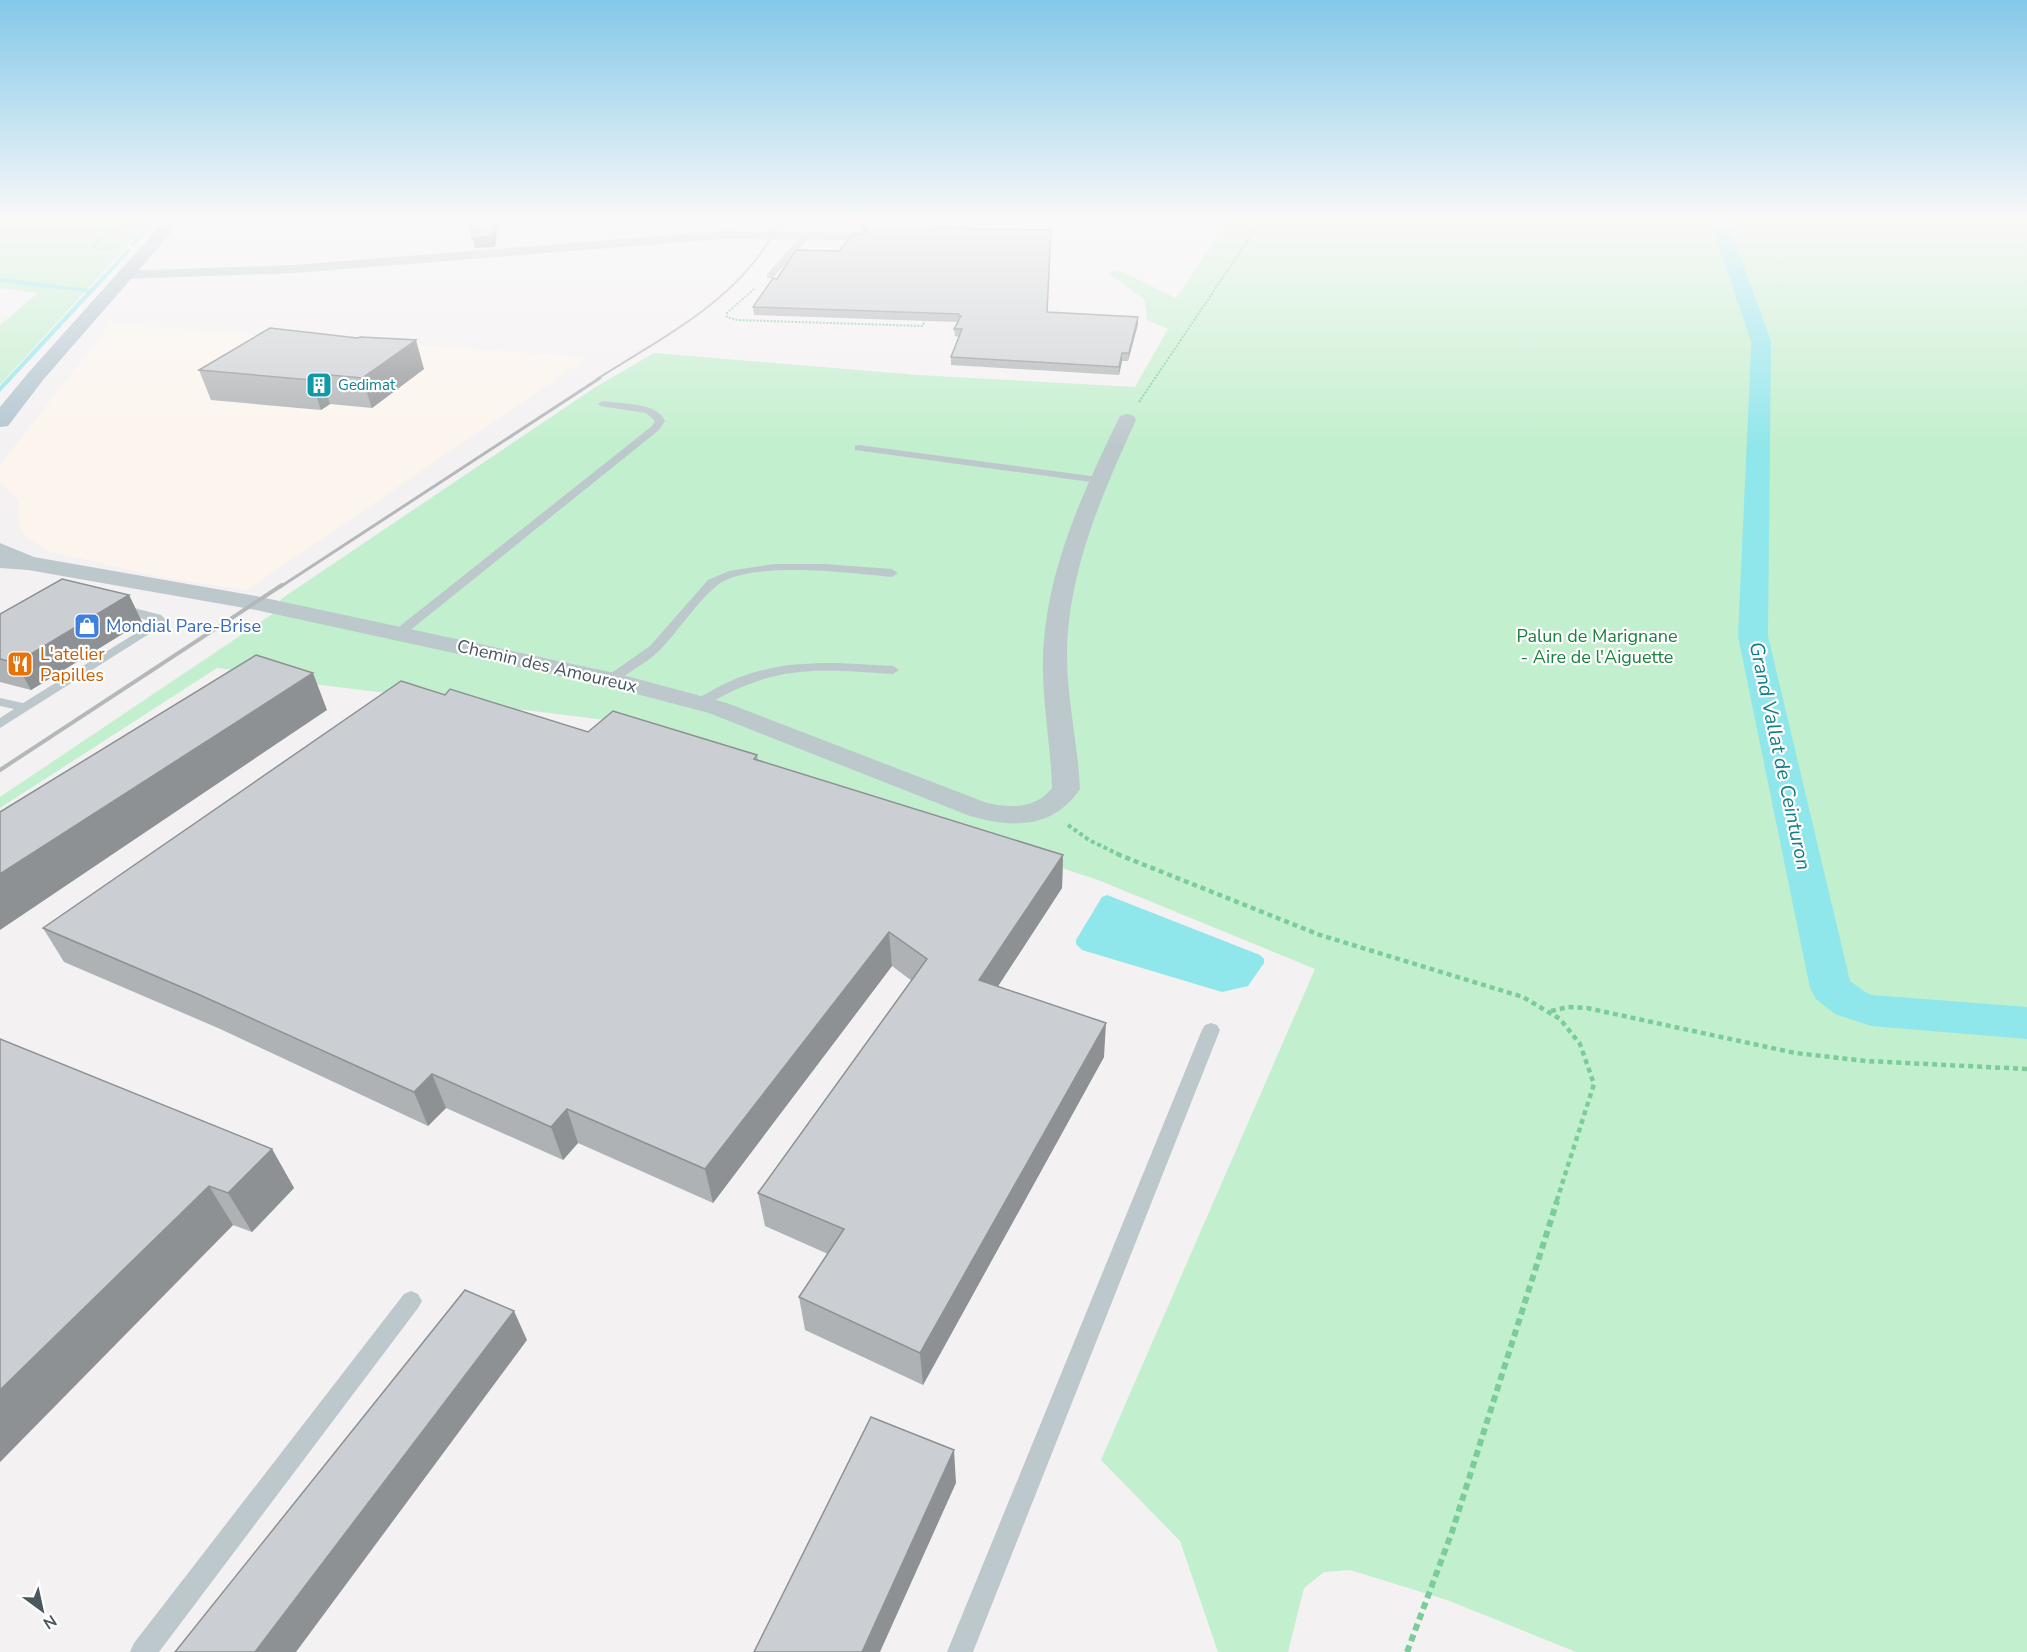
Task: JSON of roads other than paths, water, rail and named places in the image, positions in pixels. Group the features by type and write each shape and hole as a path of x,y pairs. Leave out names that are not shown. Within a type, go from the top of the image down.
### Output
{"main road":[{"path":"0,411 36,375 107,295"},
{"path":"0,421 36,375"}],"street":[{"path":"1098,480 1127,420"},
{"name":"Chemin des Amoureux","path":"0,549 28,563 73,579 256,603 610,679 700,703 980,810 1000,815 1019,816 1051,806 1060,799 1066,789 1056,694 1057,628 1073,551 1098,480"},
{"name":"Chemin des Amoureux","path":"0,561 28,563"}],"lane":[{"path":"399,633 656,428 660,421 658,416 649,411 603,404"},
{"path":"859,448 1098,480"},
{"path":"610,679 654,650 712,583 724,575 756,569 825,568 892,573"},
{"path":"0,724 162,622 157,618 100,603"},
{"path":"700,703 724,687 752,676 791,667 893,670"},
{"path":"0,702 25,708"},
{"path":"960,1652 1211,1030"},
{"path":"143,1652 411,1301"}],"water":[{"path":"1107,895 1260,955 1264,963 1248,986 1222,992 1082,950 1076,944 1076,940 1102,897"}],"waterway":[{"path":"0,390 87,295"},
{"name":"Grand Vallat de Ceinturon","path":"1745,295 1761,341 1762,352 1753,636 1831,988 1850,1003 1871,1010 2027,1023"}],"railway":[{"path":"597,379 676,329 721,295"},
{"path":"280,587 600,378"},
{"path":"0,770 282,585"}],"place":[{"name":"Gedimat","path":"319,385"},
{"name":"Mondial Pare-Brise","path":"87,626"},
{"name":"L'atelier Papilles","path":"20,664"}],"park label":[{"name":"Palun de Marignane - Aire de l'Aiguette","path":"1597,646"}]}
